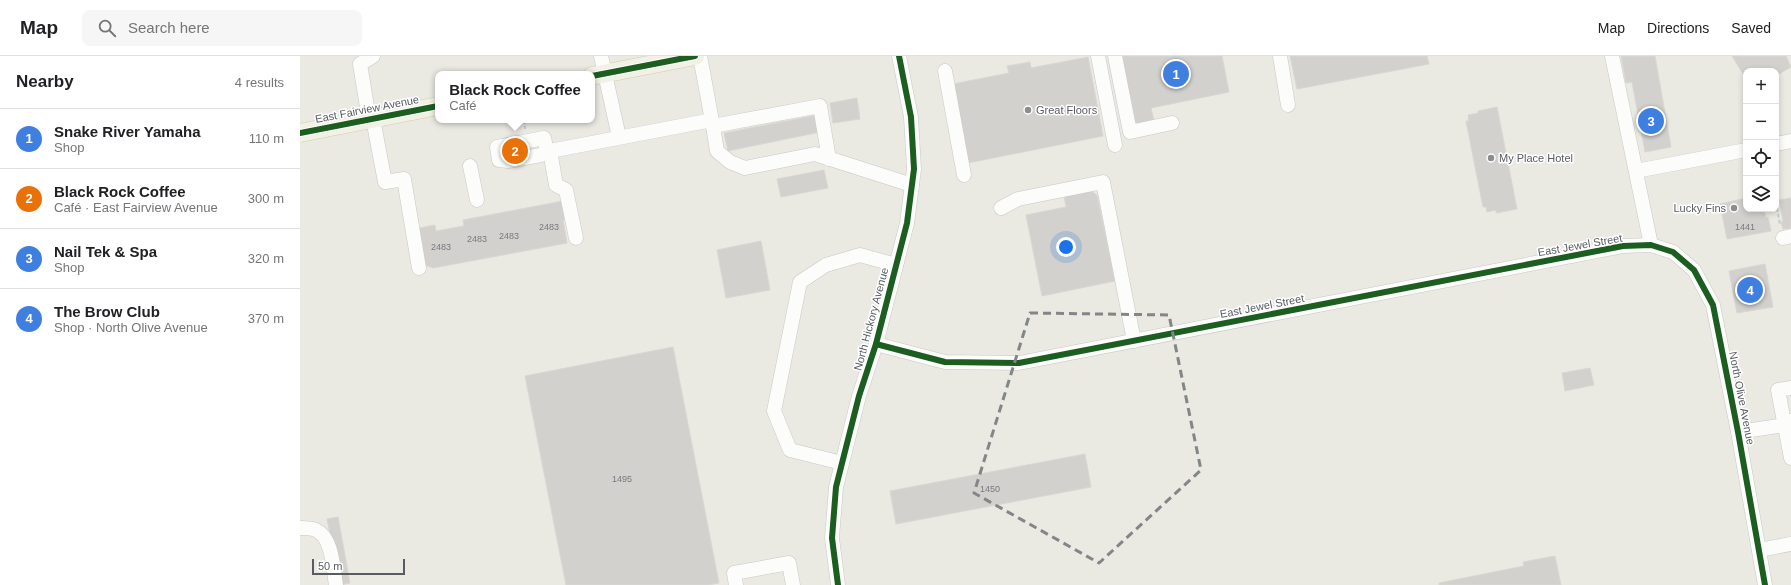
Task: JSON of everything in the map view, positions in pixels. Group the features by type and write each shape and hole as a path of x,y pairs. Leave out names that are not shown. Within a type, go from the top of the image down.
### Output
{"main road":[{"path":"599,68 695,56"},
{"name":"East Fairview Avenue","path":"300,133 435,107"}],"street":[{"path":"373,56 360,64 371,119 385,182 404,179 419,268"},
{"path":"700,56 717,151 730,162 746,168 815,154 912,185"},
{"name":"North Hickory Avenue","path":"838,585 832,538 836,487 859,396 876,344 907,221 914,170 911,117 900,56"},
{"path":"1098,56 1115,145"},
{"path":"1115,56 1130,132 1172,123"},
{"path":"1280,56 1288,105"},
{"path":"1612,56 1651,245"},
{"path":"599,68 619,137"},
{"path":"945,71 964,175"},
{"path":"576,238 566,190 556,185 550,150 619,137 820,106 829,158"},
{"path":"1779,143 1791,141"},
{"path":"1636,171 1743,151"},
{"path":"470,166 477,200"},
{"path":"1002,208 1018,199 1103,182 1134,341"},
{"name":"East Jewel Street","path":"876,344 945,362 1019,363 1623,246 1651,245"},
{"name":"North Olive Avenue","path":"1651,245 1673,252 1694,270 1713,305 1738,432 1765,585"},
{"path":"842,463 790,450 774,411 800,282 826,265 860,255 896,265"},
{"path":"1791,388 1778,390 1789,425 1791,458"},
{"path":"1738,432 1789,425"},
{"path":"300,528 315,530 323,535 329,545 336,585"},
{"path":"1759,550 1791,544"},
{"path":"736,585 734,572 789,563 794,585"}],"path":[{"path":"1779,212 1787,237"}],"highlighted area":[{"path":"1030,313 1169,315 1201,470 1099,563 974,493"}],"building":[{"path":"1122,56 1222,56 1229,92 1151,108 1154,121 1136,124"},
{"path":"1290,56 1427,56 1429,64 1297,89"},
{"path":"1621,56 1655,56 1671,147 1645,152 1632,82 1626,83"},
{"path":"1732,56 1786,56 1791,67 1779,74 1779,68 1743,68 1743,74"},
{"name":"Great Floors","path":"1088,57 1103,136 968,163 953,84 1009,73 1007,66 1030,62 1031,68"},
{"path":"857,98 860,119 833,123 830,103"},
{"name":"My Place Hotel","path":"1497,107 1517,209 1496,213 1496,210 1487,212 1486,207 1483,207 1466,121 1469,121 1468,115"},
{"path":"817,115 820,132 728,151 724,133"},
{"path":"525,144 526,154 506,157 505,149"},
{"path":"824,170 828,188 781,197 777,179"},
{"path":"1091,191 1097,195 1115,281 1042,296 1026,215 1066,207 1064,196"},
{"path":"1791,198 1791,228 1783,229 1779,200"},
{"path":"1743,199 1743,212 1765,212 1766,218 1768,217 1771,231 1727,239 1720,204"},
{"path":"563,201 566,220 563,220 567,243 433,268 423,266 415,229 435,225 436,231 464,226 463,220"},
{"path":"761,241 770,290 726,298 717,250"},
{"path":"1765,264 1773,307 1737,313 1729,271"},
{"path":"673,347 719,583 708,585 566,585 525,376"},
{"path":"1590,368 1594,385 1565,391 1562,373"},
{"path":"1085,454 1091,487 896,524 890,491"},
{"path":"338,517 350,583 340,585 327,519"},
{"path":"1555,556 1561,585 1439,585 1439,583 1524,566 1523,562"}],"cycle path":[{"path":"595,75 695,56"},
{"path":"838,585 832,538 836,487 859,396 876,344 907,223 914,169 911,117 899,56"},
{"path":"300,133 435,107"},
{"path":"876,344 945,362 1019,363 1623,246 1651,245 1673,252 1694,270 1713,305 1738,432 1765,585"}],"place":[{"name":"Snake River Yamaha","path":"1176,74"},
{"name":"Great Floors","path":"1028,110"},
{"name":"Nail Tek & Spa","path":"1651,121"},
{"name":"Black Rock Coffee","path":"515,151"},
{"name":"My Place Hotel","path":"1491,158"},
{"name":"Lucky Fins","path":"1734,208"},
{"name":"The Brow Club","path":"1750,290"}]}
